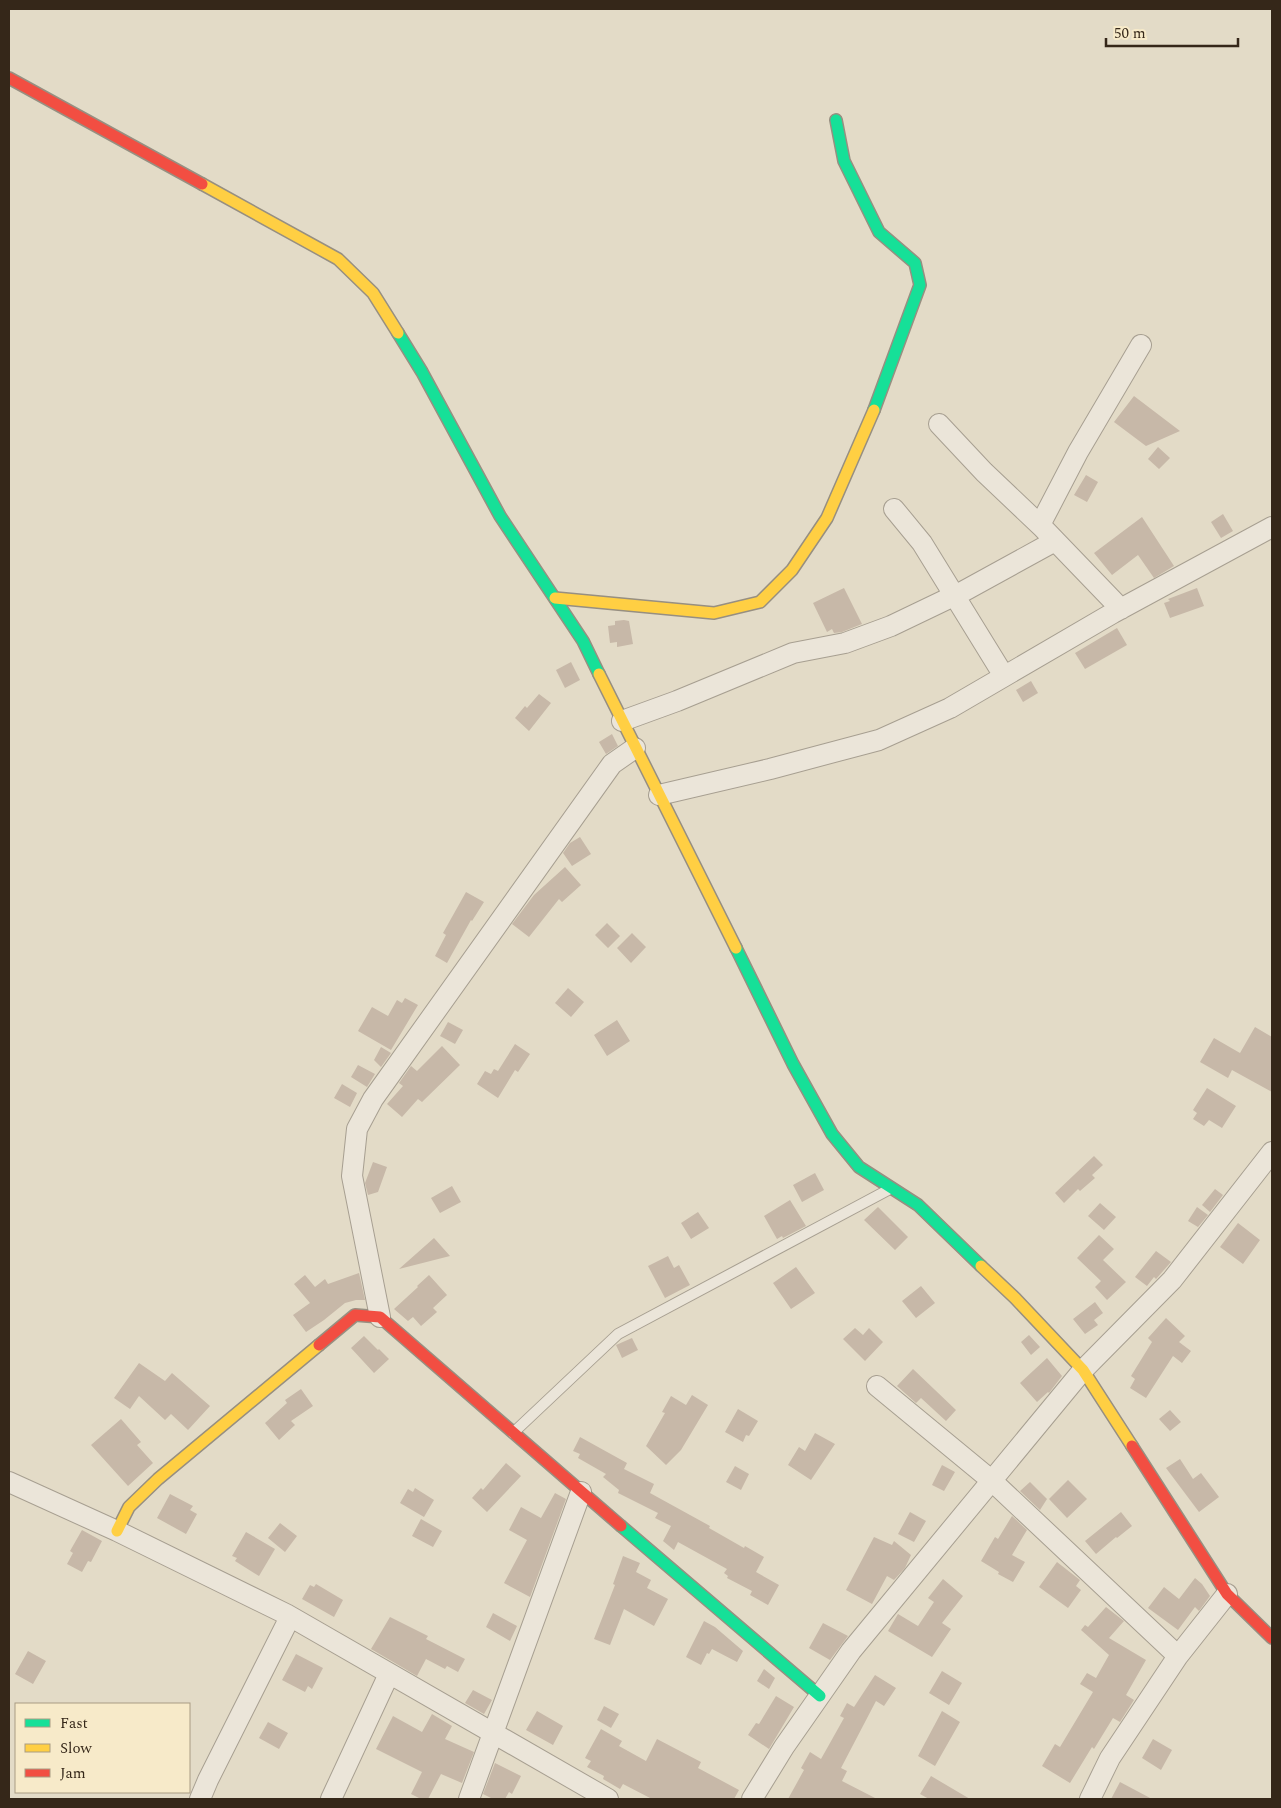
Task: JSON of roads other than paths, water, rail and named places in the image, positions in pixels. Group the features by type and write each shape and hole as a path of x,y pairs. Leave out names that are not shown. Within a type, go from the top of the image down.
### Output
{"street":[{"path":"9,78 338,259 373,293 422,372 500,516 583,641 793,1064 832,1134 859,1167 918,1205 1015,1298 1083,1370 1227,1594 1272,1638"},
{"path":"554,598 714,613 760,602 792,570 827,518 877,404 920,285 915,263 879,232 844,160 836,120"},
{"path":"1040,525 1078,452 1142,345"},
{"path":"939,424 984,472 1040,525 1121,609"},
{"path":"894,510 922,543 1004,676"},
{"path":"659,795 770,769 879,740 950,708 1121,609 1272,527"},
{"path":"622,721 677,701 793,653 844,643 882,629 954,595 1056,541"},
{"path":"380,1317 352,1176 357,1129 373,1099 612,764 635,748"},
{"path":"752,1799 784,1747 851,1651 1083,1370 1172,1280 1272,1152"},
{"path":"117,1531 129,1508 158,1479 356,1315 380,1317 512,1433 820,1696"},
{"path":"877,1386 991,1480 1178,1656"},
{"path":"9,1482 117,1531 290,1617 608,1799"},
{"path":"469,1799 581,1492"},
{"path":"1090,1799 1110,1758 1178,1656 1227,1594"},
{"path":"200,1799 290,1617"},
{"path":"331,1799 389,1674"}],"lane":[{"path":"512,1433 618,1334 891,1188"}]}
